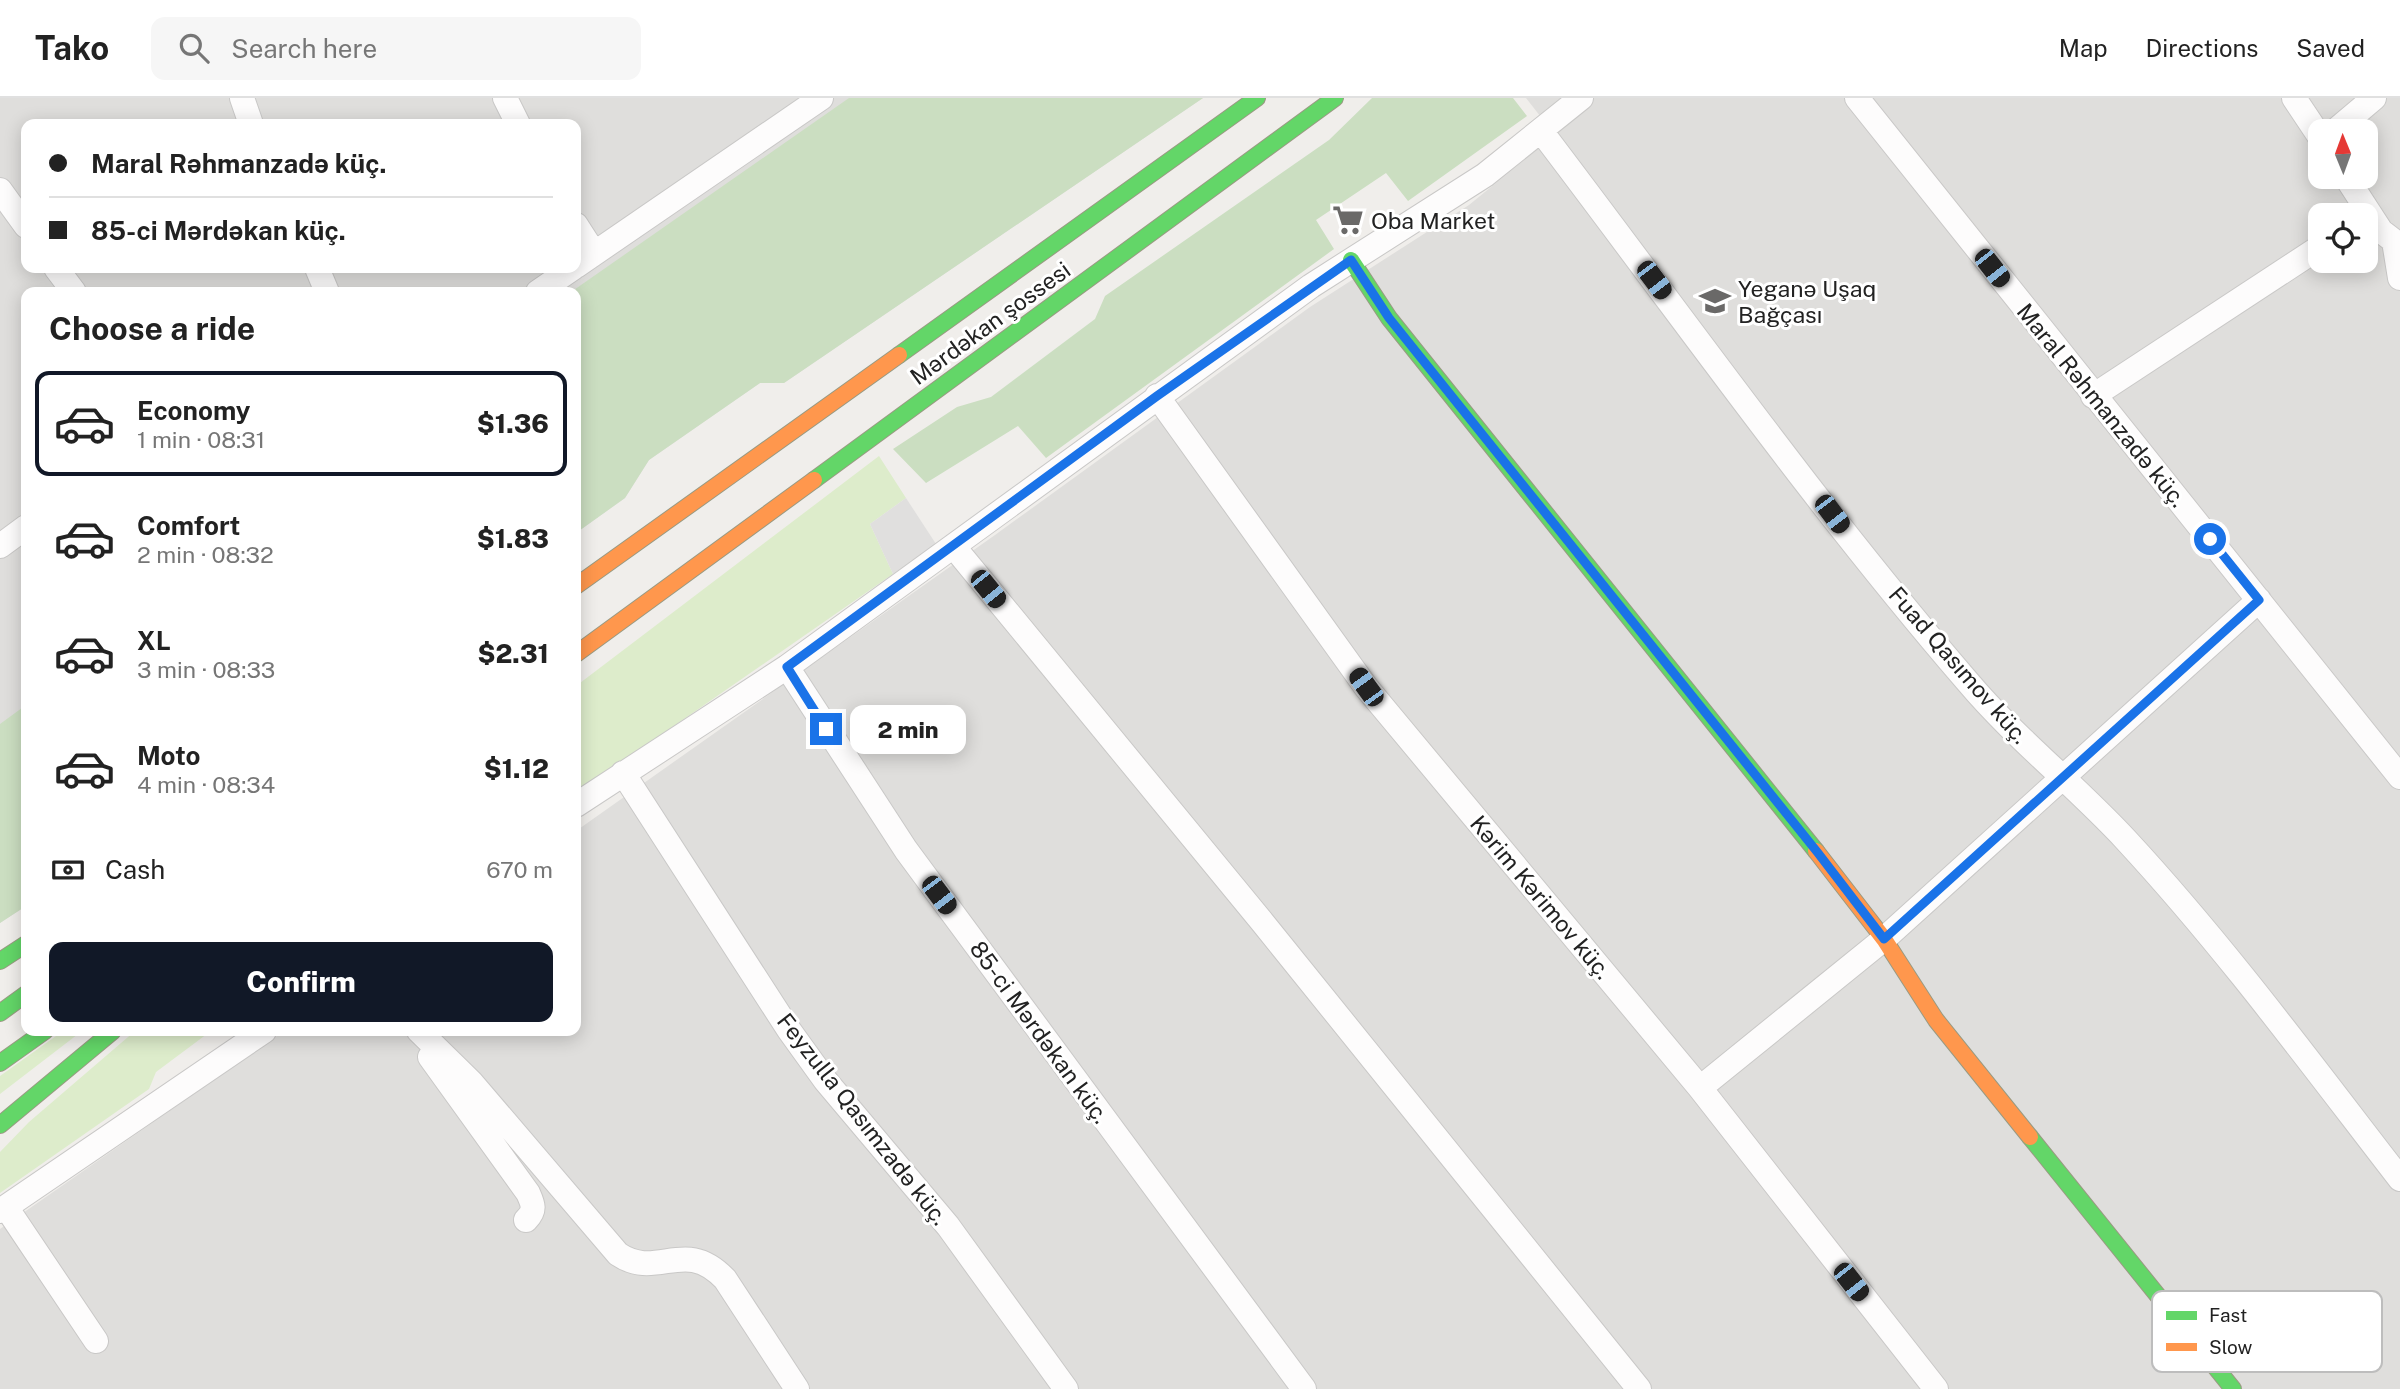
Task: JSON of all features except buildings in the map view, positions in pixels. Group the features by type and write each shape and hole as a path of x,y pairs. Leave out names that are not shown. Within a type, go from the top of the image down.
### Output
{"main road":[{"name":"Mərdəkan şossesi","path":"581,582 1257,98"},
{"name":"Mərdəkan şossesi","path":"581,650 669,583 1335,98"},
{"path":"1351,260 1389,318 1810,842 1884,939 1936,1020 2154,1291"},
{"path":"0,961 21,947"},
{"path":"0,1013 21,998"},
{"path":"0,1063 38,1036"},
{"path":"0,1125 107,1036"},
{"path":"2219,1372 2233,1389"}],"street":[{"path":"242,98 249,119"},
{"path":"505,98 516,119"},
{"path":"581,262 821,98"},
{"path":"581,802 787,667 1157,396 1351,260 1485,175 1581,98"},
{"name":"Maral Rəhmanzadə küç.","path":"1857,98 2400,777"},
{"path":"2294,98 2308,119"},
{"path":"2349,119 2374,98"},
{"name":"Fuad Qasımov küç.","path":"1541,131 1848,535 1966,681 2123,837 2252,985 2400,1179"},
{"path":"0,190 21,219"},
{"path":"2378,228 2397,241 2400,278"},
{"path":"2093,396 2308,255"},
{"path":"545,287 565,273"},
{"name":"Kərim Kərimov küç.","path":"1157,396 1366,687 1700,1088 1936,1389"},
{"path":"0,546 21,531"},
{"path":"954,547 1263,923 1639,1389"},
{"path":"1700,1088 1884,939 2061,776 2259,600"},
{"name":"85-ci Mərdəkan küç.","path":"787,667 906,850 1304,1389"},
{"name":"Feyzulla Qasımzadə küç.","path":"623,773 789,1030 825,1080 948,1226 1066,1389"},
{"path":"96,1341 3,1209 257,1036"},
{"path":"424,1036 433,1062 528,1193 534,1205 532,1214 526,1220"},
{"path":"425,1036 471,1082 618,1254 629,1262 646,1264 698,1259 713,1266 725,1279 797,1389"}],"shaded area":[{"path":"0,98 1203,98 784,383 760,383 649,460 625,498 581,529 581,287 21,287 21,909 0,923"},
{"path":"1526,98 2400,98 2400,1389 0,1389 0,1229 277,1036 581,1036 581,827 995,535 1310,307 1469,205 1555,135"},
{"path":"906,498 936,544 893,574 870,524"}],"green space":[{"path":"849,98 1203,98 784,383 760,383 649,460 625,498 581,529 581,287 578,287"},
{"path":"1372,98 1513,98 1527,116 1408,201 1386,173 1316,220 1334,249 1046,458 1018,426 926,483 893,449 957,407 991,397 1095,319 1105,296 1329,140"},
{"path":"879,456 906,498 870,524 893,574 581,791 581,682"},
{"path":"21,709 21,909 0,923 0,724"},
{"path":"56,1036 75,1036 0,1094 0,1076"},
{"path":"129,1036 204,1036 156,1072 149,1089 0,1193 0,1152 29,1122"}],"traffic: fast":[{"path":"899,355 1257,98"},
{"path":"814,480 1335,98"},
{"path":"1351,260 1389,318 1816,851"},
{"path":"0,961 21,947"},
{"path":"0,1013 21,998"},
{"path":"0,1063 38,1036"},
{"path":"0,1125 107,1036"},
{"path":"2030,1137 2154,1291"},
{"path":"2219,1372 2233,1389"}],"traffic: slow":[{"path":"581,582 899,355"},
{"path":"581,650 814,480"},
{"path":"1816,851 1884,939 1936,1020 2030,1137"}],"place":[{"name":"Oba Market","path":"1348,220"},
{"name":"Yeganə Uşaq Bağçası","path":"1715,301"}],"route":[{"path":"826,729 787,667 1157,396 1351,260 1389,318 1884,939 2061,776 2259,600 2210,539"}]}
